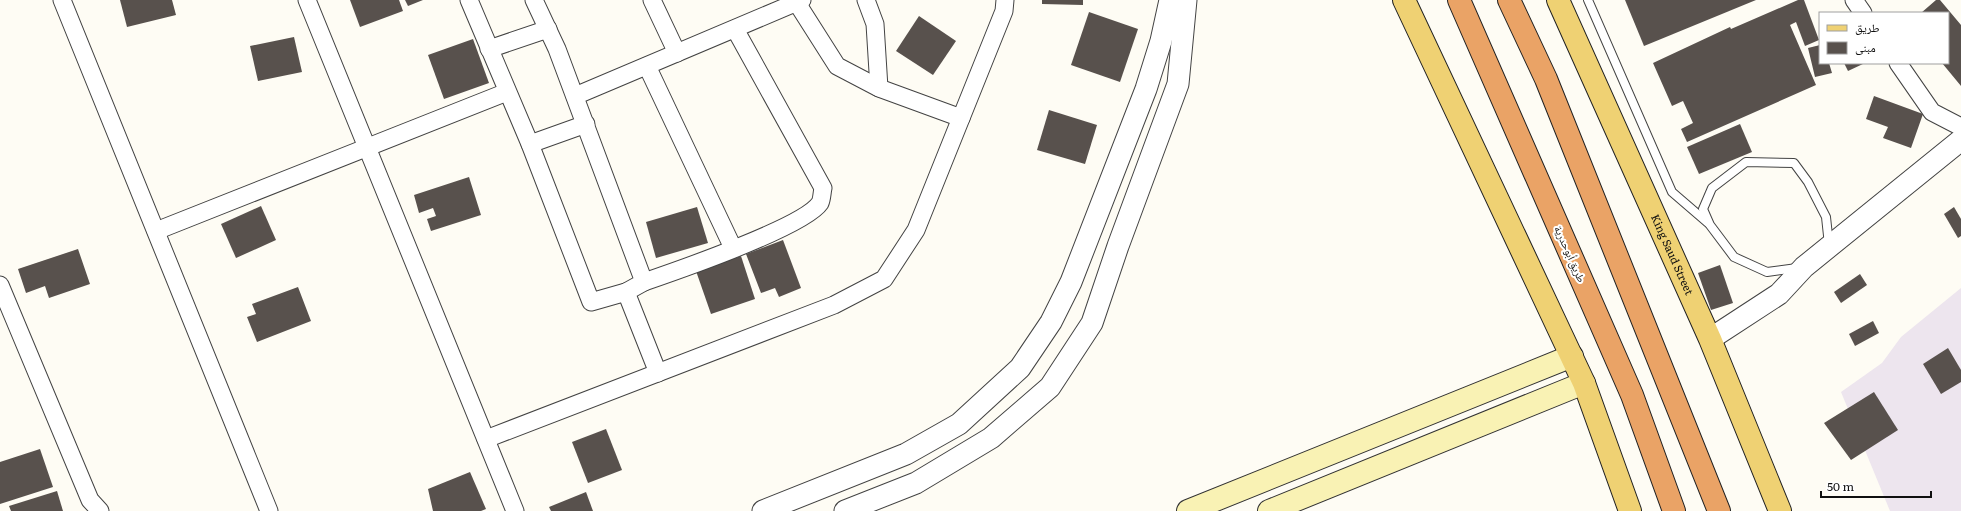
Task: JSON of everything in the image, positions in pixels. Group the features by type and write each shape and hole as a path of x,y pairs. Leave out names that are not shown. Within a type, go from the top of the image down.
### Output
{"highway":[{"name":"طريق أبوحدرية","path":"1459,0 1632,395 1674,511"},
{"path":"1509,0 1546,80 1719,511"}],"main road":[{"path":"1404,0 1584,383 1630,511"},
{"name":"King Saud Street","path":"1558,0 1710,339 1780,511"},
{"path":"1188,511 1572,356"},
{"path":"1269,511 1584,383"}],"street":[{"path":"62,0 269,511"},
{"path":"307,0 515,511"},
{"path":"469,0 530,144 591,302 626,292 644,282 767,235 805,215 820,203 823,188 736,29"},
{"path":"534,0 548,29 586,124 644,282"},
{"path":"652,0 677,53"},
{"path":"866,0 875,24 879,88"},
{"path":"486,439 834,305 884,279 916,230 1004,11 1006,0"},
{"path":"763,511 906,454 952,428 980,407 1020,368 1051,322 1071,282 1146,89 1161,41 1170,0"},
{"path":"845,511 916,484 991,438 1050,387 1092,323 1118,246 1178,84 1186,0"},
{"path":"1854,0 1862,12"},
{"path":"575,96 736,29 798,1 837,66 879,88 961,118"},
{"path":"489,49 548,29"},
{"path":"1899,64 1932,112 1961,127"},
{"path":"647,66 734,248"},
{"path":"156,231 507,92"},
{"path":"530,144 586,124"},
{"path":"1710,339 1779,294 1804,267 1961,140"},
{"path":"0,285 90,500 100,511"},
{"path":"626,292 658,373"}],"lane":[{"path":"1588,0 1672,192 1710,225 1734,257 1767,272 1804,267"},
{"path":"1710,225 1703,209 1712,188 1746,162 1794,163 1808,182 1826,217 1830,247"}],"shaded area":[{"path":"1961,288 1961,511 1890,511 1841,392 1882,363 1901,337"}],"building":[{"path":"120,0 172,0 176,15 127,27"},
{"path":"350,0 399,0 403,11 360,27"},
{"path":"405,0 423,0 408,6"},
{"path":"1042,0 1083,0 1083,5 1042,4"},
{"path":"1625,0 1756,0 1644,46"},
{"path":"1798,0 1804,0 1819,40 1805,46 1796,22 1790,25 1816,85 1687,142 1681,129 1693,123 1683,101 1672,106 1653,63 1730,27 1731,29"},
{"path":"1936,0 1940,0 1961,25 1961,86 1943,64 1949,64 1949,12 1922,12"},
{"path":"1089,12 1138,29 1120,82 1071,65"},
{"path":"919,16 956,41 933,75 896,51"},
{"path":"294,37 302,72 258,81 250,46"},
{"path":"473,39 489,83 444,99 428,55"},
{"path":"1819,45 1819,64 1829,64 1832,73 1815,77 1808,48"},
{"path":"1844,64 1863,64 1848,71"},
{"path":"1874,96 1923,114 1911,148 1883,138 1888,127 1866,119"},
{"path":"1049,110 1097,125 1085,164 1037,150"},
{"path":"1740,124 1752,152 1699,174 1687,147"},
{"path":"469,177 481,215 431,231 427,219 436,216 433,208 419,213 414,195"},
{"path":"261,206 276,240 236,258 221,224"},
{"path":"697,207 708,243 656,258 646,222"},
{"path":"1954,207 1961,219 1961,236 1958,238 1944,214"},
{"path":"783,240 801,288 779,297 775,288 761,293 746,254"},
{"path":"78,249 90,284 49,298 45,286 26,293 18,269"},
{"path":"741,256 755,299 711,314 696,271"},
{"path":"1720,265 1733,303 1711,310 1698,273"},
{"path":"1860,274 1867,285 1841,303 1834,292"},
{"path":"298,287 311,321 257,342 247,317 256,314 252,304"},
{"path":"1873,321 1879,333 1855,346 1849,334"},
{"path":"1948,348 1961,370 1961,382 1941,394 1923,364"},
{"path":"1874,392 1898,430 1851,460 1824,423"},
{"path":"606,429 622,470 588,483 572,442"},
{"path":"40,449 53,487 0,504 0,462"},
{"path":"470,472 486,509 481,511 433,511 428,489"},
{"path":"57,491 63,511 11,511 9,506"},
{"path":"586,492 593,511 551,511 549,507"}]}
